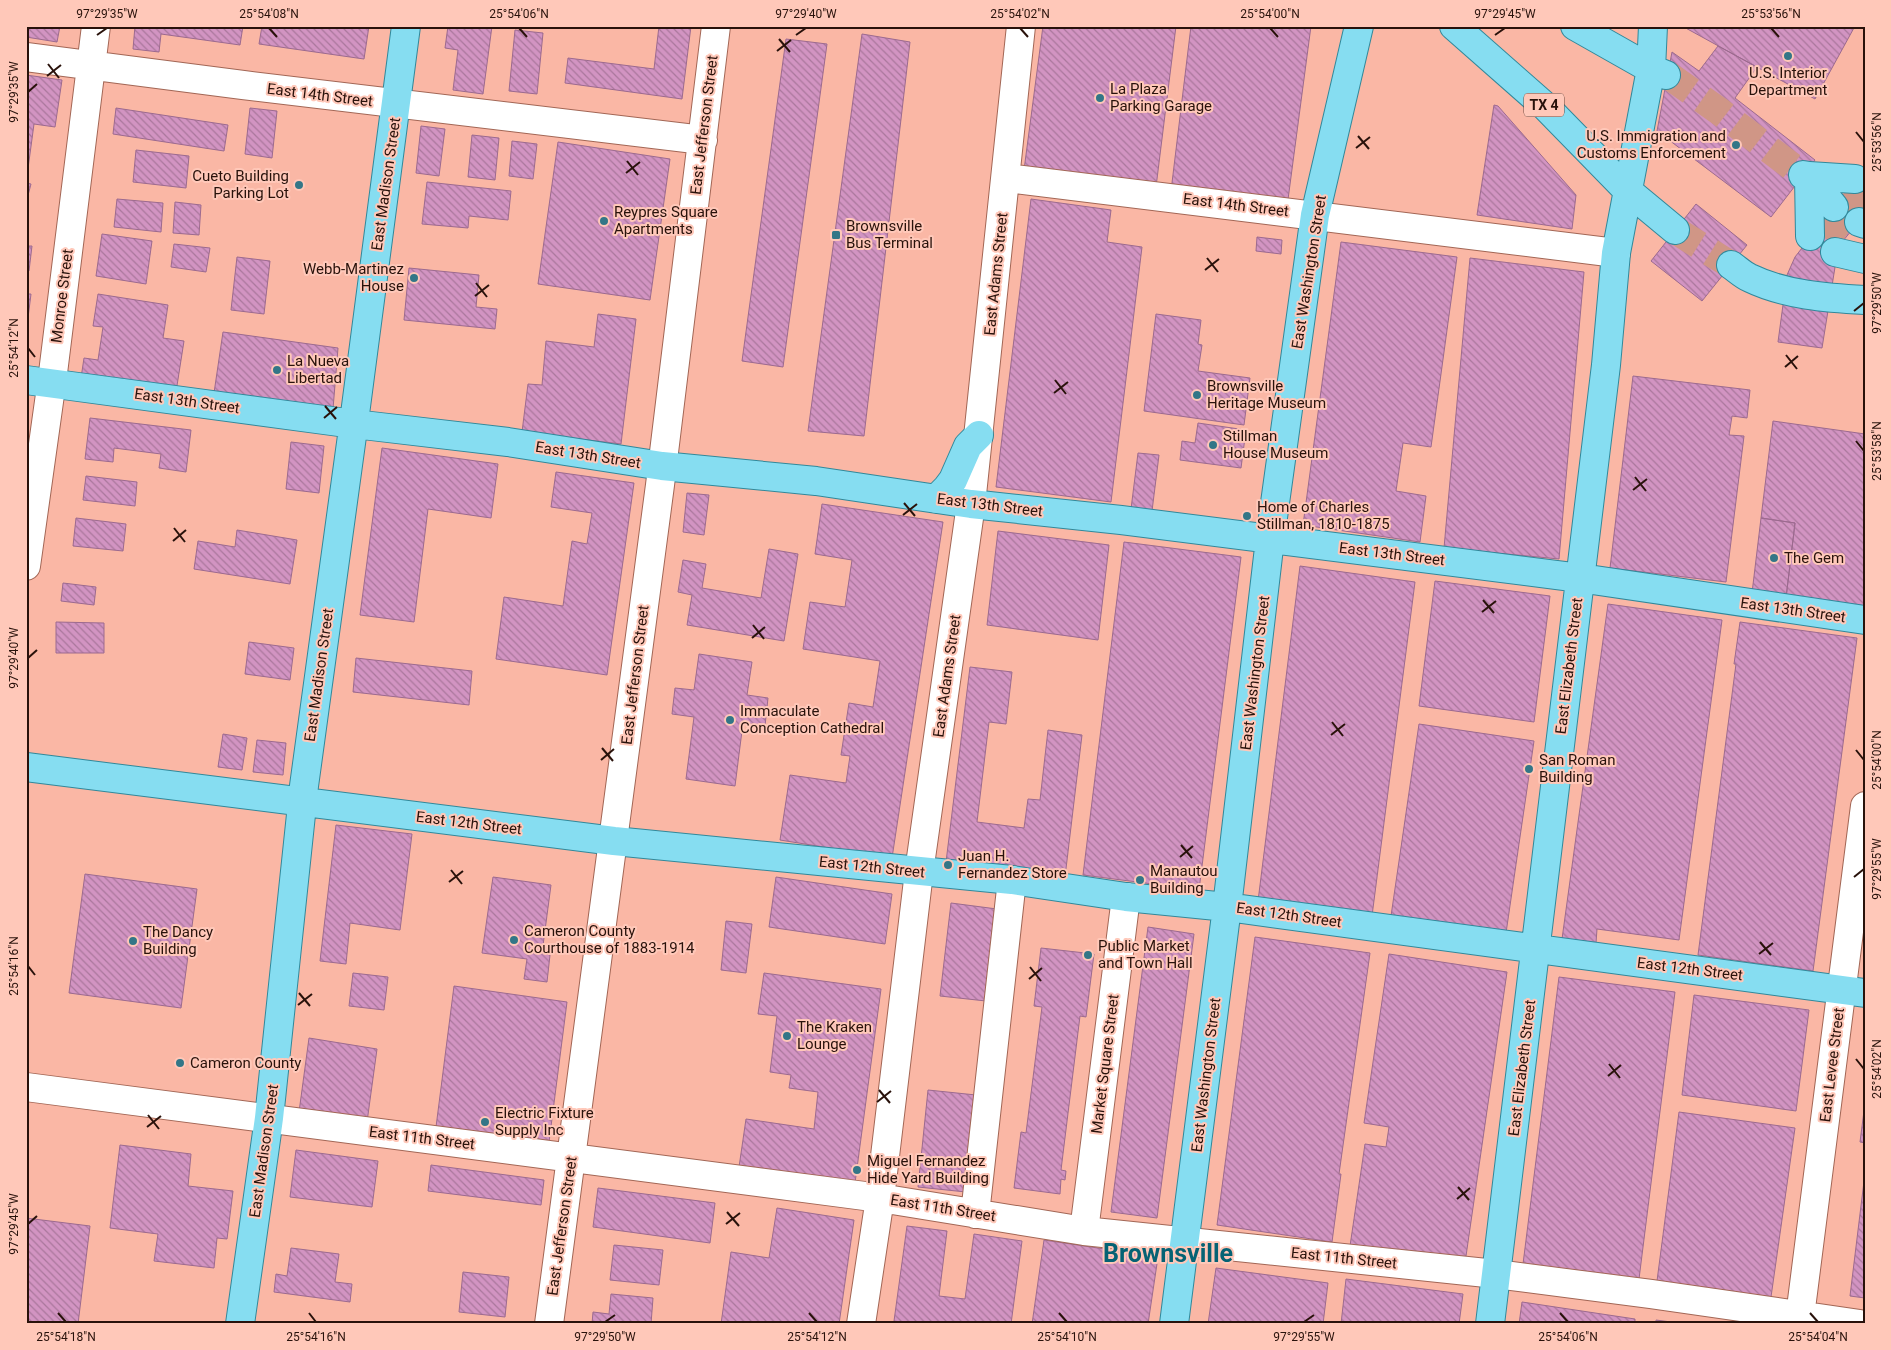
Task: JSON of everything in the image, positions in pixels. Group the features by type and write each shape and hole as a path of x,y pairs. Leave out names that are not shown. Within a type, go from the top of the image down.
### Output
{"main road":[{"name":"East Madison Street","path":"240,1324 269,1118 302,801 406,26"},
{"name":"East Washington Street","path":"1174,1324 1227,907 1270,539 1316,215 1359,26"},
{"name":"TX 4","path":"1454,26 1546,107 1628,191"},
{"path":"1575,26 1659,72"},
{"name":"East Elizabeth Street","path":"1490,1324 1606,365 1616,253 1628,191 1659,72 1654,26"},
{"path":"1806,176 1833,207 1806,176"},
{"path":"1628,191 1675,230"},
{"path":"1854,235 1865,259"},
{"path":"1731,265 1750,278 1785,291 1830,298 1865,300"},
{"name":"East 13th Street","path":"39,382 354,424 508,442 662,466 816,480 971,504 1121,520 1580,578 1865,620"},
{"path":"936,499 953,480 968,446 979,435"},
{"name":"East 12th Street","path":"26,767 614,841 1012,880 1126,897 1227,907 1853,991"}],"street":[{"name":"Monroe Street","path":"26,566 39,382 96,26"},
{"name":"East Jefferson Street","path":"549,1324 614,841 716,26"},
{"name":"East Adams Street","path":"861,1324 880,1198 919,872 971,504 1021,26"},
{"name":"East 14th Street","path":"26,57 396,104 703,140"},
{"name":"East 14th Street","path":"1006,178 1616,253"},
{"name":"East Levee Street","path":"1800,1320 1853,991 1865,806"},
{"path":"975,1214 1012,880"},
{"name":"Market Square Street","path":"1084,1230 1126,897"},
{"name":"East 11th Street","path":"26,1087 880,1198 1084,1230 1496,1274 1651,1294 1800,1320 1860,1324"}],"building":[{"path":"26,26 60,26 57,42 26,37"},
{"path":"135,26 243,26 240,45 161,34 159,52 133,49"},
{"path":"262,26 369,26 364,59 259,44"},
{"path":"448,26 492,26 483,94 453,90 458,50 445,48"},
{"path":"659,26 691,26 682,99 565,83 568,58 654,69"},
{"name":"La Plaza Parking Garage","path":"1043,26 1176,26 1156,187 1024,170"},
{"path":"1191,26 1311,26 1287,207 1171,191"},
{"name":"U.S. Interior Department","path":"1682,26 1855,26 1815,99"},
{"path":"515,30 543,33 537,94 509,91"},
{"path":"862,34 910,42 864,436 808,431"},
{"path":"786,39 827,44 783,367 742,361"},
{"name":"U.S. Immigration and Customs Enforcement","path":"1718,46 1757,67 1735,98 1815,160 1771,217 1657,131 1672,52 1699,71"},
{"path":"26,75 62,80 55,127 34,124 27,176"},
{"path":"1494,105 1498,106 1576,195 1572,229 1477,215"},
{"path":"116,108 228,125 224,151 113,134"},
{"path":"250,108 277,111 272,158 245,154"},
{"path":"421,126 445,129 439,176 416,173"},
{"path":"472,135 499,138 495,180 468,177"},
{"path":"512,141 537,144 533,179 509,176"},
{"name":"Reypres Square Apartments","path":"558,142 670,159 650,300 538,284"},
{"path":"136,150 189,156 186,188 133,182"},
{"path":"1861,172 1865,174 1865,214 1829,258 1836,261 1822,348 1778,342 1787,275 1795,257"},
{"path":"427,182 511,191 508,220 469,216 468,228 422,224"},
{"path":"26,183 31,184 26,203"},
{"path":"117,199 163,203 161,232 114,227"},
{"path":"1031,199 1111,210 1107,242 1142,247 1111,502 996,487"},
{"path":"175,202 201,205 199,235 173,233"},
{"path":"1696,204 1747,245 1702,301 1651,261"},
{"path":"102,234 152,241 146,284 96,276"},
{"path":"1257,237 1282,240 1281,254 1256,251"},
{"path":"1341,242 1457,257 1431,447 1403,443 1396,491 1426,496 1420,542 1303,525"},
{"path":"174,244 210,248 206,272 171,267"},
{"path":"26,246 32,246 29,271 26,270"},
{"path":"237,257 270,261 264,314 231,310"},
{"path":"1470,258 1584,272 1559,559 1444,548"},
{"path":"409,268 479,275 476,307 497,309 495,329 404,320"},
{"path":"26,294 31,294 28,318 26,318"},
{"path":"98,294 168,305 163,338 184,341 176,392 81,378 84,358 98,360 103,327 93,326"},
{"path":"598,314 636,319 621,444 522,432 528,384 542,385 546,341 594,347"},
{"path":"1156,314 1201,320 1198,344 1202,345 1198,371 1250,378 1244,425 1144,411"},
{"name":"La Nueva Libertad","path":"223,332 338,348 333,409 214,393"},
{"path":"1633,376 1750,390 1747,418 1732,416 1729,435 1744,436 1726,582 1610,568"},
{"path":"90,418 191,430 186,472 159,468 161,454 114,448 113,462 85,459"},
{"path":"1773,421 1865,434 1865,607 1786,598 1795,523 1761,518"},
{"path":"1198,423 1246,430 1241,468 1180,460 1182,441 1195,443"},
{"path":"291,442 324,446 319,493 286,489"},
{"path":"382,448 498,464 491,518 428,509 414,622 360,615"},
{"path":"1138,453 1159,455 1152,511 1131,509"},
{"path":"556,472 634,483 607,675 496,659 504,597 563,606 572,541 587,544 592,513 551,507"},
{"path":"86,476 137,482 135,506 83,500"},
{"path":"687,493 709,495 704,535 683,532"},
{"path":"822,504 943,522 892,858 780,840 790,775 846,783 850,756 841,755 849,703 873,707 880,661 803,649 810,602 845,607 852,560 815,554"},
{"path":"76,518 126,524 123,551 73,546"},
{"name":"The Gem","path":"1761,518 1795,523 1786,598 1752,593"},
{"path":"237,530 297,540 290,584 194,569 198,541 235,547"},
{"path":"998,531 1109,545 1098,640 987,625"},
{"path":"1124,542 1241,557 1199,890 1083,875"},
{"path":"769,549 798,554 784,641 687,625 692,595 678,592 683,560 706,564 702,588 761,598"},
{"path":"1300,566 1415,582 1372,916 1258,901"},
{"path":"1435,581 1550,596 1534,722 1419,706"},
{"path":"63,583 96,587 94,605 61,601"},
{"path":"1608,604 1722,620 1679,940 1597,929 1596,943 1562,939"},
{"path":"56,622 104,623 104,653 56,653"},
{"path":"1740,622 1857,638 1813,971 1698,955"},
{"path":"249,642 294,648 290,680 245,674"},
{"name":"Immaculate Conception Cathedral","path":"699,654 752,662 747,695 768,698 765,726 743,723 735,786 686,779 694,717 672,714 675,688 694,690"},
{"path":"356,658 472,671 469,705 353,692"},
{"path":"970,667 1012,672 1006,724 989,722 977,822 1024,828 1028,799 1040,800 1048,730 1082,735 1065,877 946,862"},
{"path":"1419,724 1534,741 1506,933 1391,916"},
{"path":"223,734 247,738 242,770 218,767"},
{"path":"257,740 286,743 283,775 253,772"},
{"path":"336,825 412,834 400,930 350,923 346,964 320,961"},
{"name":"The Dancy Building","path":"85,874 197,889 181,1008 69,993"},
{"name":"Cameron County Courthouse of 1883-1914","path":"493,877 551,885 542,953 550,955 547,982 524,979 527,959 482,953"},
{"path":"776,877 892,894 885,944 769,927"},
{"path":"951,903 997,909 986,1001 940,996"},
{"path":"726,921 752,924 746,973 721,970"},
{"path":"1148,927 1194,934 1157,1218 1111,1212"},
{"path":"1255,937 1370,953 1339,1174 1341,1174 1332,1242 1217,1225"},
{"path":"1041,948 1094,954 1086,1017 1080,1016 1061,1170 1066,1171 1065,1180 1061,1179 1060,1194 1014,1188 1021,1132 1026,1133 1042,1007 1034,1006"},
{"path":"1389,954 1507,972 1465,1263 1350,1246 1365,1144 1386,1147 1389,1127 1364,1123"},
{"path":"353,973 388,977 384,1010 349,1006"},
{"path":"764,973 881,989 855,1183 739,1167 746,1119 814,1129 818,1092 789,1088 791,1075 770,1072 777,1016 758,1014"},
{"path":"1559,977 1675,992 1639,1279 1523,1264"},
{"path":"454,986 567,1002 549,1142 436,1127"},
{"path":"1694,995 1809,1010 1796,1111 1682,1095"},
{"path":"309,1038 377,1049 367,1122 299,1112"},
{"path":"928,1090 976,1095 966,1192 918,1187"},
{"path":"1865,1103 1865,1143 1860,1142"},
{"path":"1679,1112 1795,1128 1771,1297 1657,1281"},
{"path":"120,1145 191,1154 188,1186 233,1191 227,1239 217,1238 214,1268 154,1261 158,1234 110,1228"},
{"path":"296,1150 378,1161 372,1207 290,1197"},
{"path":"431,1165 544,1180 541,1205 428,1191"},
{"path":"1865,1173 1865,1298 1850,1296"},
{"path":"598,1188 715,1203 710,1243 593,1227"},
{"path":"777,1208 854,1220 839,1324 721,1324 731,1252 769,1258"},
{"path":"26,1218 90,1226 78,1324 26,1324"},
{"path":"907,1226 947,1231 939,1296 965,1299 974,1234 1022,1241 1011,1324 915,1324 894,1321"},
{"path":"1044,1240 1158,1257 1148,1324 1032,1324"},
{"path":"614,1245 663,1250 659,1285 610,1280"},
{"path":"291,1248 339,1254 335,1282 352,1284 350,1302 274,1292 276,1274 287,1276"},
{"path":"1216,1268 1328,1283 1323,1324 1208,1324"},
{"path":"463,1272 509,1277 505,1317 459,1312"},
{"path":"1346,1279 1463,1294 1459,1324 1341,1324"},
{"path":"611,1294 653,1298 651,1324 592,1324 593,1312 609,1314"},
{"path":"1522,1302 1635,1319 1635,1324 1519,1324"},
{"path":"1656,1320 1686,1324 1656,1324"}],"tunnel":[{"path":"1668,75 1803,175"},
{"path":"1843,195 1865,207"},
{"path":"1823,220 1847,236"},
{"path":"1675,230 1731,265"}],"place":[{"name":"U.S. Interior Department","path":"1788,56"},
{"name":"La Plaza Parking Garage","path":"1100,98"},
{"name":"U.S. Immigration and Customs Enforcement","path":"1736,145"},
{"name":"Cueto Building Parking Lot","path":"299,185"},
{"name":"Reypres Square Apartments","path":"604,221"},
{"name":"Brownsville Bus Terminal","path":"836,235"},
{"name":"Webb-Martinez House","path":"414,278"},
{"name":"La Nueva Libertad","path":"277,370"},
{"name":"Brownsville Heritage Museum","path":"1197,395"},
{"name":"Stillman House Museum","path":"1213,445"},
{"name":"Home of Charles Stillman, 1810-1875","path":"1247,516"},
{"name":"The Gem","path":"1774,558"},
{"name":"Immaculate Conception Cathedral","path":"730,720"},
{"name":"San Roman Building","path":"1529,769"},
{"name":"Juan H. Fernandez Store","path":"948,865"},
{"name":"Manautou Building","path":"1140,880"},
{"name":"Cameron County Courthouse of 1883-1914","path":"514,940"},
{"name":"The Dancy Building","path":"133,941"},
{"name":"Public Market and Town Hall","path":"1088,955"},
{"name":"The Kraken Lounge","path":"787,1036"},
{"name":"Cameron County","path":"180,1063"},
{"name":"Electric Fixture Supply Inc","path":"485,1122"},
{"name":"Miguel Fernandez Hide Yard Building","path":"857,1170"}],"district":[{"name":"Brownsville","path":"1168,1253"}]}
